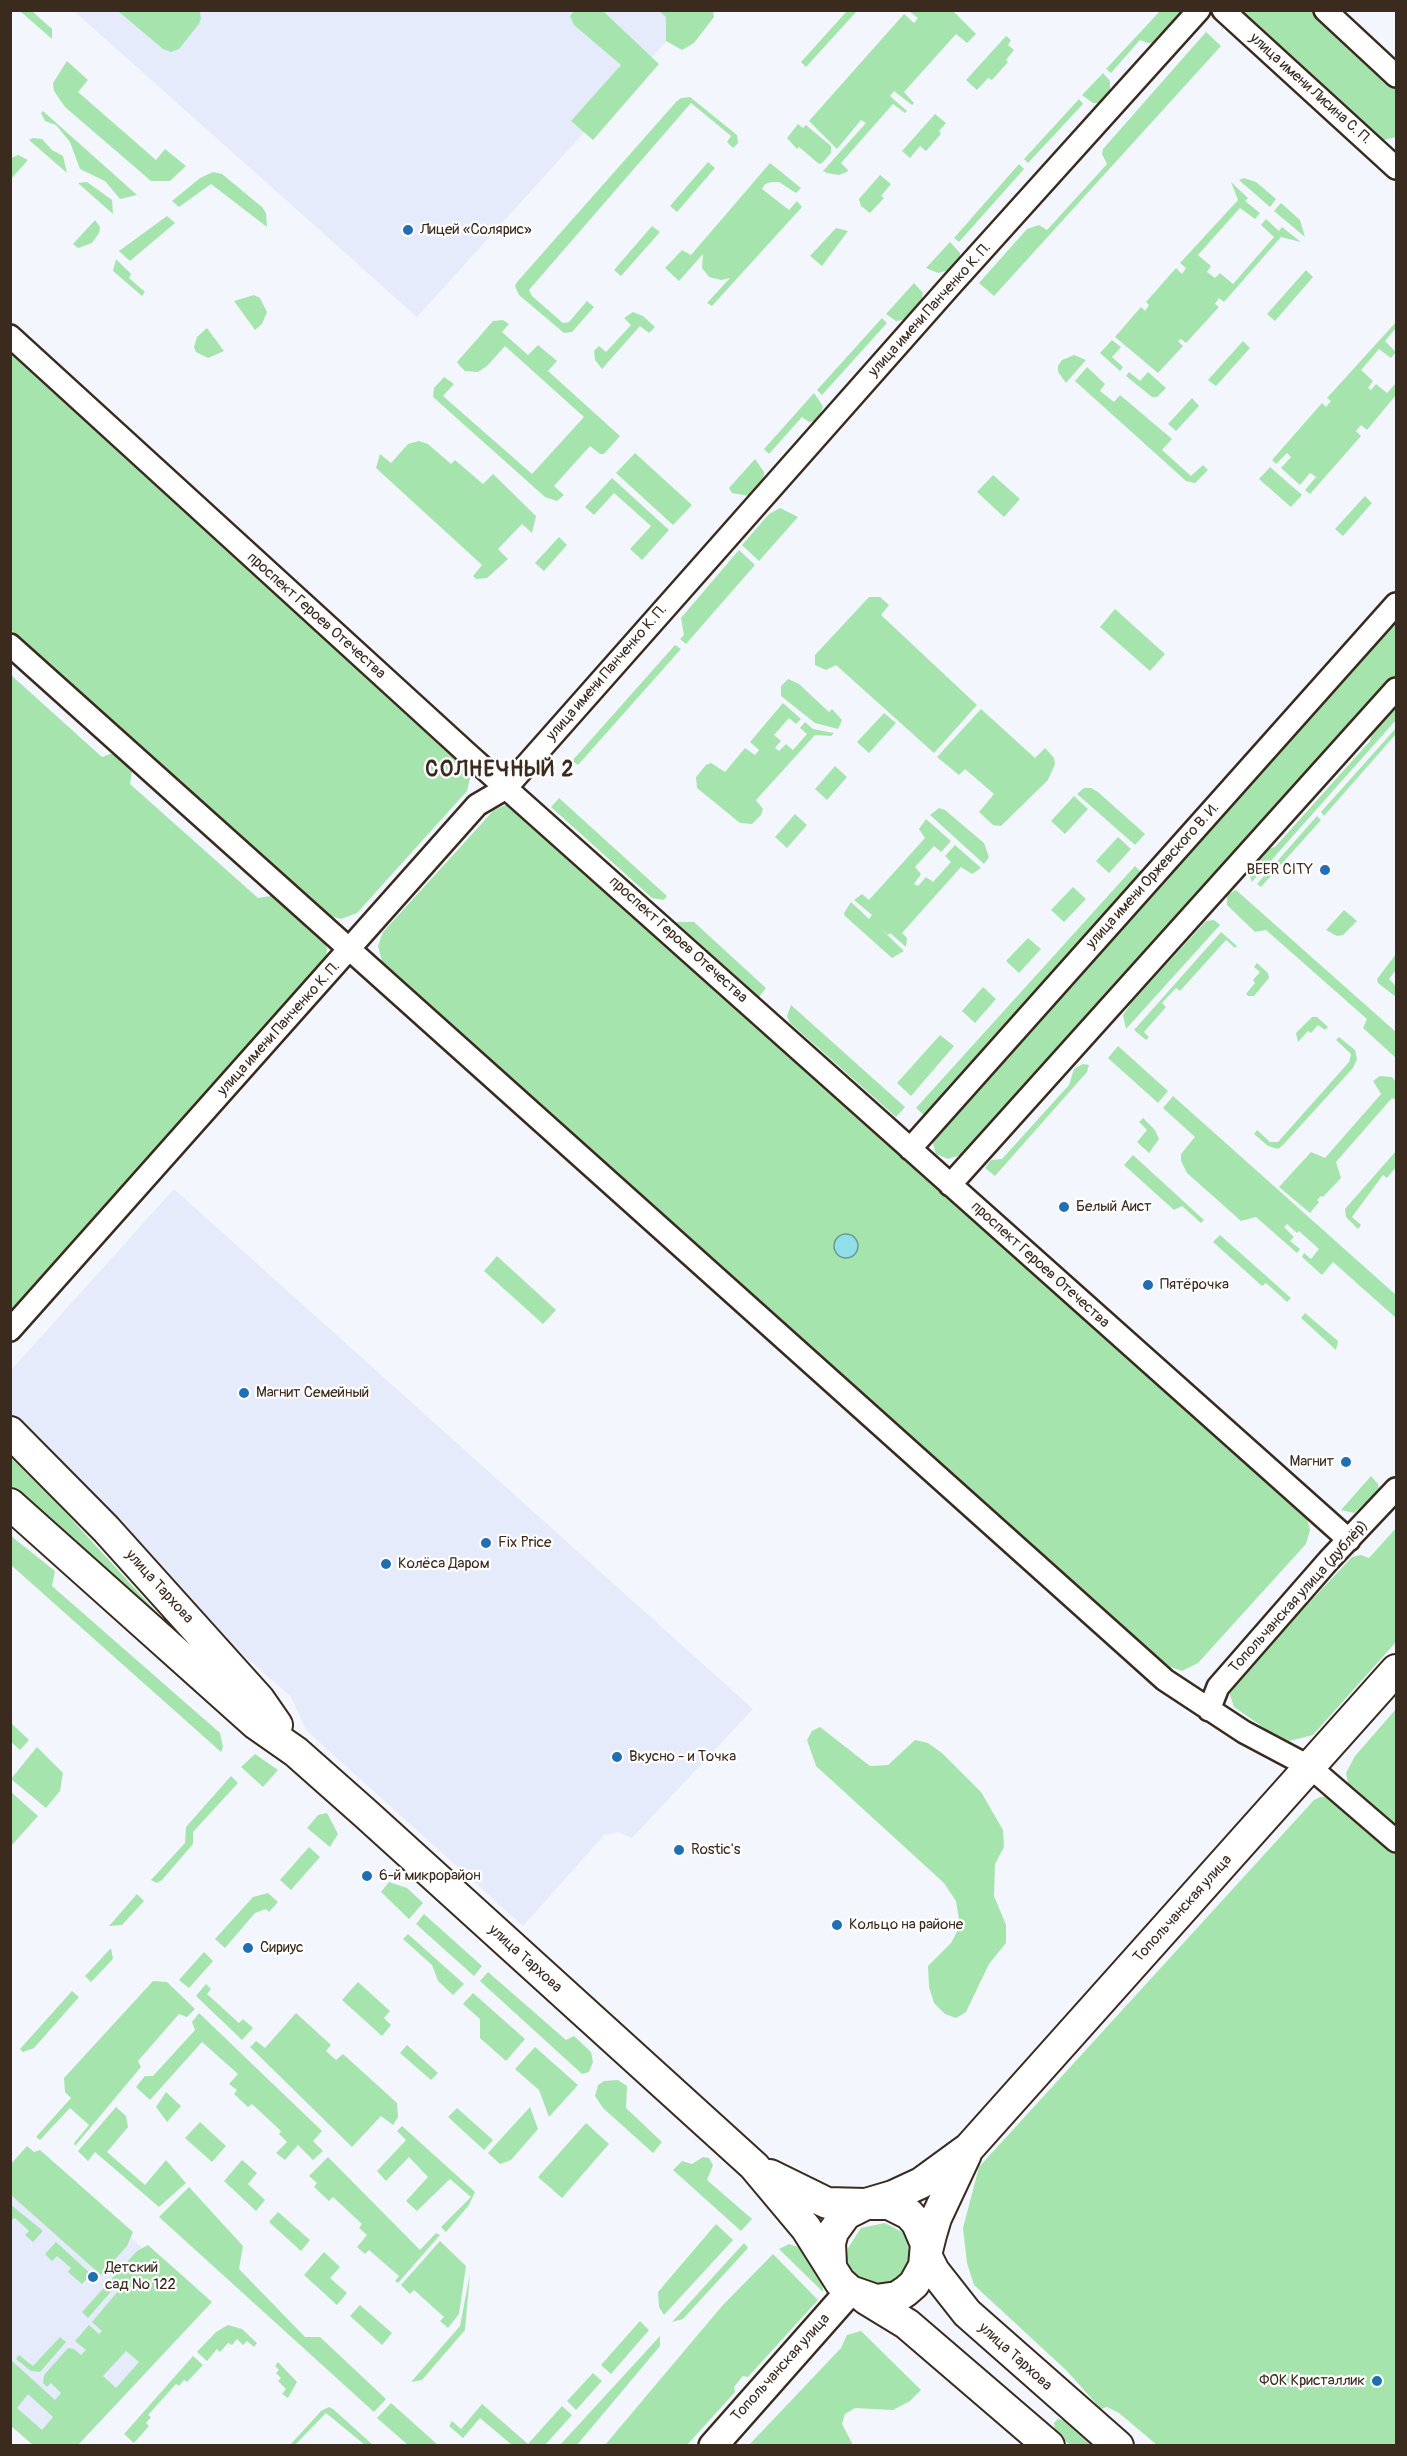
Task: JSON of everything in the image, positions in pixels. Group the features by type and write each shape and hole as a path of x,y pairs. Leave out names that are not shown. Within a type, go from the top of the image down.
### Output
{"main road":[{"name":"улица Тархова","path":"10,1432 106,1529 259,1699 296,1752"},
{"name":"улица Тархова","path":"10,1504 256,1724 296,1752 754,2166 806,2228 831,2265"},
{"name":"Топольчанская улица","path":"866,2204 893,2196 921,2183 969,2148 1396,1670"},
{"name":"Топольчанская улица","path":"926,2256 936,2218 969,2148"},
{"name":"улица Тархова","path":"754,2166 812,2198 838,2204 866,2204"},
{"path":"858,2295 887,2300 906,2291 920,2276 926,2256 923,2233 909,2214 889,2204 866,2204 846,2214 833,2232 830,2243 831,2265 840,2282 858,2295 907,2324 1041,2438 1062,2399"},
{"name":"улица Тархова","path":"926,2256 943,2286 967,2313 1062,2399 1118,2445"}],"street":[{"name":"улица имени Панченко К. П.","path":"10,1330 477,805 506,788 951,285 1199,10"},
{"name":"улица имени Лисина С. П.","path":"1223,10 1396,168"},
{"path":"1325,10 1396,76"},
{"name":"проспект Героев Отечества","path":"10,336 263,569 506,788 1349,1540"},
{"name":"улица имени Оржевского В. И.","path":"910,1149 1396,604"},
{"path":"10,645 1165,1680 1209,1710 1310,1767 1396,1841"},
{"path":"950,1185 1396,689"},
{"name":"Топольчанская улица (дублёр)","path":"1209,1710 1218,1687 1396,1489"},
{"name":"Топольчанская улица","path":"713,2445 858,2295"}],"shaded area":[{"name":"Лицей «Солярис»","path":"74,11 694,11 417,317"},
{"path":"174,1189 753,1709 632,1838 618,1832 604,1835 523,1926 306,1730 291,1697 222,1636 11,1420 11,1370"},
{"name":"Детский сад № 122","path":"27,2146 208,2306 78,2445 33,2445 11,2426 11,2164"}],"green space":[{"path":"575,10 603,11 659,64 593,140 571,121 621,65 574,25 570,16"},
{"path":"20,11 32,11 52,29 52,39"},
{"path":"118,11 200,11 201,18 199,24 179,49 171,52 163,49"},
{"path":"659,11 713,11 714,17 694,43 682,50 666,41 666,17"},
{"path":"847,11 857,11 806,67 801,62"},
{"path":"909,11 953,11 976,34 967,43 956,34 904,92 914,103 912,105 894,91 890,96 907,111 905,113 893,104 841,163 848,170 847,172 839,175 823,171 866,123 861,120 837,149 809,121 904,14 914,23 918,18"},
{"path":"1160,11 1185,12 1158,42 1148,43 1140,40 1111,73 1106,69"},
{"path":"1238,11 1313,11 1396,84 1396,137 1377,142"},
{"path":"1206,32 1221,46 994,296 979,283 1027,229 1039,225 1047,230 1107,164 1102,154 1103,149"},
{"path":"1006,36 1011,40 1008,45 1014,50 1006,60 1008,62 992,80 988,78 977,90 966,80"},
{"path":"67,61 88,80 78,92 156,160 165,149 186,166 170,181 151,181 65,107 54,91 53,83"},
{"path":"1103,73 1110,81 1110,94 1099,103 1093,103 1082,95"},
{"path":"690,97 737,135 738,143 733,148 727,142 731,136 691,103 529,290 532,296 563,323 569,322 587,301 594,307 572,332 564,333 519,295 515,286 517,282 676,102 681,98"},
{"path":"1079,99 1083,104 1028,163 1024,159"},
{"path":"43,111 137,195 120,199 105,181 80,169 70,142 56,125 45,121 41,113"},
{"path":"935,114 946,123 939,131 941,134 926,151 920,146 910,158 902,151"},
{"path":"798,124 803,128 806,125 831,146 831,153 822,163 819,164 799,147 797,149 787,138"},
{"path":"42,139 52,150 63,156 67,173 29,140"},
{"path":"18,155 28,160 11,179 11,158"},
{"path":"708,162 715,168 677,212 670,206"},
{"path":"770,163 801,188 796,193 779,182 772,182 765,184 762,189 789,210 797,201 802,207 712,306 707,303 730,278 721,280 709,277 702,268 703,254 679,281 665,268 682,250 691,255"},
{"path":"1019,164 1024,169 959,242 954,238"},
{"path":"213,172 222,174 262,207 266,213 267,227 211,184 179,207 172,201 200,178"},
{"path":"880,175 891,184 881,196 884,198 870,213 861,206 859,199"},
{"path":"1244,178 1256,182 1276,199 1270,207 1239,180"},
{"path":"87,182 112,200 113,214 78,183"},
{"path":"1231,182 1248,198 1245,201 1260,213 1255,219 1240,208 1198,255 1211,266 1207,272 1215,278 1220,273 1233,284 1274,237 1261,225 1266,219 1279,231 1282,227 1301,242 1281,237 1224,302 1219,298 1215,304 1219,307 1186,343 1181,339 1178,341 1183,346 1158,373 1115,337 1141,307 1145,311 1149,305 1146,302 1176,268 1182,274 1186,268 1180,263 1238,200"},
{"path":"1281,203 1300,220 1305,237 1274,211"},
{"path":"167,216 175,223 130,261 119,251"},
{"path":"95,220 100,227 99,233 92,243 78,248 73,244"},
{"path":"652,226 660,232 621,276 614,270"},
{"path":"836,228 848,231 822,266 810,256"},
{"path":"950,242 960,253 960,263 954,269 938,273 926,268"},
{"path":"116,259 131,274 129,278 145,292 142,296 113,271"},
{"path":"1306,270 1313,277 1275,321 1267,314"},
{"path":"914,283 923,293 921,306 910,319 896,321 886,314"},
{"path":"254,295 260,298 267,312 262,324 255,330 234,301"},
{"path":"633,312 643,316 655,327 649,333 640,326 602,369 595,360 594,351 599,346 606,352 631,325 624,318"},
{"path":"882,318 887,323 822,395 817,390"},
{"path":"503,320 509,324 502,332 528,355 538,345 557,361 548,371 620,436 604,454 600,454 590,446 554,486 564,495 557,501 545,497 433,397 434,388 444,377 454,384 443,396 532,474 584,417 505,346 487,366 478,372 465,371 459,365 457,362 493,321"},
{"path":"1396,322 1396,328 1385,341 1396,352 1391,358 1379,349 1361,370 1373,381 1368,388 1371,390 1376,384 1387,393 1396,383 1396,395 1367,430 1361,425 1356,431 1361,436 1310,494 1305,490 1316,477 1310,473 1300,485 1281,468 1291,457 1287,453 1276,464 1272,460 1322,403 1326,407 1331,401 1327,398"},
{"path":"207,328 224,351 208,358 196,352 194,347 197,337"},
{"path":"1112,340 1121,347 1112,357 1123,367 1120,371 1100,353"},
{"path":"1243,341 1250,348 1216,386 1208,380"},
{"path":"11,354 465,761 471,774 467,791 357,913 341,919 330,916 11,630"},
{"path":"1074,355 1086,360 1066,383 1058,372 1058,366 1062,360"},
{"path":"1087,367 1105,384 1100,391 1114,402 1120,395 1172,439 1162,450 1191,476 1203,465 1208,470 1195,483 1186,481 1075,381"},
{"path":"1129,372 1140,381 1148,372 1166,388 1157,397 1152,397 1126,376"},
{"path":"814,393 823,406 819,420 809,422 802,417 769,454 764,449"},
{"path":"1192,398 1199,406 1176,431 1168,424"},
{"path":"419,441 428,444 451,464 455,460 483,484 493,474 536,516 532,533 522,524 498,549 508,559 487,578 476,579 473,576 482,565 376,468 380,454 391,463 408,444"},
{"path":"635,453 692,505 673,525 616,473"},
{"path":"755,459 764,472 763,483 749,496 732,493 729,488"},
{"path":"1270,467 1302,495 1291,507 1259,479"},
{"path":"993,475 1020,499 1004,517 977,492"},
{"path":"612,478 669,530 642,560 630,549 651,526 614,493 594,515 585,507"},
{"path":"1365,496 1372,503 1343,536 1335,529"},
{"path":"780,508 798,517 759,561 742,545 769,514"},
{"path":"559,537 567,545 544,571 535,563"},
{"path":"739,550 755,565 686,644 680,639 684,635 681,618"},
{"path":"869,597 880,597 889,605 881,615 977,705 934,753 836,665 826,670 815,665 815,655"},
{"path":"1115,609 1165,654 1150,671 1100,627"},
{"path":"1396,618 1396,676 967,1153 948,1159 936,1154 931,1137"},
{"path":"675,645 681,649 578,765 572,761"},
{"path":"11,675 102,757 119,754 128,762 132,771 130,784 258,898 277,895 323,937 327,949 326,959 11,1312"},
{"path":"788,679 799,684 829,712 832,709 842,720 838,729 815,723 781,696 781,686"},
{"path":"1396,701 1396,720 1252,882 1249,874 1253,863 1265,849 1275,847 1370,741 1373,727"},
{"path":"783,703 801,719 796,724 789,718 774,735 781,741 775,748 779,751 786,744 793,750 807,734 800,728 805,722 813,729 834,733 831,736 815,735 756,800 763,809 761,815 752,824 740,823 697,788 696,777 706,765 711,763 725,772 745,748 755,755 759,750 750,742"},
{"path":"981,709 1035,758 1045,748 1054,758 1055,764 1048,780 1001,826 993,825 979,812 994,794 965,769 959,775 937,757"},
{"path":"884,713 896,723 869,753 857,742"},
{"path":"1396,728 1396,734 1324,816 1321,812"},
{"path":"835,766 847,777 827,800 815,789"},
{"path":"1084,788 1091,788 1098,792 1145,834 1135,845 1077,794"},
{"path":"1074,796 1088,809 1065,834 1051,821"},
{"path":"559,798 667,896 664,900 652,898 551,807"},
{"path":"507,804 520,808 1306,1514 1310,1530 1306,1544 1198,1663 1182,1671 1168,1666 382,961 378,946 383,932 493,811"},
{"path":"939,808 945,810 984,843 989,857 984,864 930,815"},
{"path":"795,814 807,825 787,848 775,837"},
{"path":"1317,816 1321,820 1261,887 1257,884"},
{"path":"926,819 951,841 941,852 934,846 915,867 921,874 914,884 918,886 926,877 933,882 951,862 945,856 955,845 981,868 972,874 961,867 902,933 907,938 906,947 890,933 888,935 880,928 904,951 892,958 844,913 851,902 869,919 872,915 854,900 862,894 869,900 925,838 919,829"},
{"path":"1118,837 1131,849 1109,873 1096,861"},
{"path":"1135,866 1143,874 925,1116 916,1108"},
{"path":"1073,887 1086,899 1064,922 1051,910"},
{"path":"1236,890 1396,1032 1396,1058 1363,1028 1367,1019 1266,930 1255,932 1227,905 1227,895"},
{"path":"1344,910 1357,921 1343,935 1337,936 1326,930"},
{"path":"1214,920 1220,925 1126,1029 1123,1015 1132,1002 1206,921"},
{"path":"676,922 694,922 766,988 759,997"},
{"path":"1221,932 1237,946 1235,948 1226,940 1180,991 1176,988 1162,1003 1166,1007 1144,1032 1149,1037 1146,1040 1134,1030"},
{"path":"1028,938 1041,949 1019,973 1006,961"},
{"path":"1396,954 1396,970 1389,979 1396,986 1396,997 1378,983 1377,979"},
{"path":"1257,963 1268,973 1269,978 1254,996 1248,996 1246,994 1255,983 1253,980 1260,972 1254,967"},
{"path":"983,987 996,999 975,1023 962,1011"},
{"path":"791,1005 905,1107 896,1117 790,1023 787,1016"},
{"path":"1312,1017 1317,1017 1328,1027 1325,1030 1318,1025 1311,1033 1308,1031 1298,1042 1296,1033"},
{"path":"940,1035 954,1046 911,1096 897,1083"},
{"path":"1339,1037 1355,1050 1357,1059 1353,1068 1283,1145 1278,1149 1268,1146 1254,1134 1257,1130 1270,1142 1278,1142 1349,1062 1351,1054 1336,1040"},
{"path":"1118,1046 1168,1091 1158,1103 1108,1058"},
{"path":"1083,1064 1089,1065 1087,1072 995,1176 985,1168 991,1160 1002,1159 1069,1085 1074,1069"},
{"path":"1380,1076 1392,1077 1396,1082 1396,1100 1392,1098 1336,1162 1341,1178 1323,1197 1317,1200 1319,1202 1310,1213 1279,1187 1311,1152 1325,1158 1381,1094 1373,1081"},
{"path":"1173,1096 1396,1295 1396,1318 1333,1262 1322,1275 1302,1257 1304,1253 1311,1259 1319,1249 1299,1231 1297,1233 1287,1224 1284,1227 1294,1237 1290,1241 1300,1249 1297,1253 1256,1217 1241,1221 1187,1173 1181,1161 1181,1154 1195,1137 1163,1108"},
{"path":"1143,1118 1155,1130 1159,1139 1149,1153 1137,1142 1147,1130 1139,1122"},
{"path":"1396,1151 1396,1167 1387,1178 1383,1175 1352,1217 1361,1225 1358,1229 1346,1217 1345,1209"},
{"path":"1133,1155 1204,1220 1201,1223 1182,1206 1174,1210 1124,1165"},
{"path":"1220,1235 1291,1298 1287,1302 1266,1283 1262,1286 1213,1242"},
{"path":"497,1256 556,1310 543,1324 484,1271"},
{"path":"1305,1313 1338,1341 1336,1350 1301,1318"},
{"path":"10,1452 161,1617 154,1619 11,1486"},
{"path":"1371,1476 1378,1484 1379,1490 1354,1513 1341,1510"},
{"path":"1396,1528 1396,1642 1313,1735 1289,1741 1270,1732 1234,1707 1229,1692 1232,1685 1352,1557 1361,1555 1369,1558"},
{"path":"11,1536 55,1571 52,1586 220,1733 223,1747 221,1752 11,1565"},
{"path":"1396,1709 1396,1826 1348,1783 1346,1773 1355,1756"},
{"path":"11,1723 29,1740 20,1750 11,1742"},
{"path":"820,1727 870,1766 888,1765 915,1740 928,1743 942,1753 981,1792 1003,1830 1004,1847 995,1864 994,1896 1006,1925 1006,1943 989,1964 966,2012 956,2018 945,2014 934,2003 929,1987 928,1966 951,1943 960,1926 956,1901 944,1883 816,1766 807,1740 812,1731"},
{"path":"37,1747 63,1773 60,1791 46,1808 11,1779"},
{"path":"255,1754 278,1770 263,1787 241,1767"},
{"path":"231,1776 238,1783 193,1832 193,1844 162,1880 157,1883 151,1880 185,1843 186,1827"},
{"path":"11,1792 38,1816 12,1845 10,1844"},
{"path":"1333,1796 1396,1850 1396,2445 1157,2445 1119,2413 1107,2407 1101,2409 1067,2371 974,2285 967,2263 963,2228 979,2167 1314,1800"},
{"path":"327,1813 338,1834 330,1847 307,1828 318,1815"},
{"path":"309,1847 320,1857 291,1890 280,1880"},
{"path":"389,1882 407,1888 423,1903 409,1919 381,1892"},
{"path":"268,1893 278,1902 269,1912 266,1909 255,1913 225,1948 215,1939 253,1897"},
{"path":"137,1894 144,1901 122,1925 109,1926"},
{"path":"424,1914 482,1966 474,1976 416,1924"},
{"path":"408,1934 464,1984 453,1995 438,1981 432,1965 403,1939"},
{"path":"111,1948 113,1959 91,1982 85,1976"},
{"path":"204,1952 213,1961 189,1988 179,1980"},
{"path":"488,1972 566,2040 574,2036 591,2052 593,2062 589,2072 582,2074 480,1981"},
{"path":"153,1981 167,1982 195,2009 187,2017 179,2014 138,2061 141,2067 75,2146 74,2143 89,2125 70,2108 40,2140 36,2137 71,2098 65,2092 64,2078"},
{"path":"358,1982 390,2011 384,2018 391,2025 382,2036 342,2000"},
{"path":"206,1984 211,1989 207,1994 239,2023 243,2019 253,2028 242,2040 196,1996"},
{"path":"72,1991 79,1997 34,2048 23,2052 20,2049"},
{"path":"473,1993 525,2039 506,2061 480,2038 480,2019 463,2004"},
{"path":"199,2013 322,2131 313,2141 323,2151 313,2160 298,2145 285,2160 276,2153 287,2142 279,2134 281,2131 252,2104 248,2107 234,2094 237,2090 229,2084 238,2074 202,2042 150,2100 136,2087 145,2076 153,2076 195,2030 192,2022"},
{"path":"296,2013 331,2045 326,2051 336,2060 343,2054 397,2103 398,2117 393,2125 381,2116 352,2147 250,2047 256,2041 265,2048"},
{"path":"407,2045 438,2073 431,2080 400,2053"},
{"path":"535,2047 578,2085 549,2117 539,2090 515,2069"},
{"path":"618,2080 627,2086 626,2108 662,2142 653,2153 603,2108 595,2096 598,2085 604,2081"},
{"path":"166,2092 181,2106 167,2122 156,2107"},
{"path":"116,2107 126,2116 128,2127 107,2152 145,2185 166,2160 186,2183 159,2207 95,2152 88,2161 78,2151"},
{"path":"530,2107 538,2129 511,2160 500,2164 488,2153"},
{"path":"457,2108 493,2140 484,2150 448,2117"},
{"path":"200,2122 226,2146 212,2162 185,2138"},
{"path":"586,2123 609,2144 562,2198 538,2177"},
{"path":"402,2126 475,2192 469,2205 446,2232 441,2227 471,2197 450,2179 417,2211 406,2201 428,2177 409,2157 386,2181 377,2171 406,2140 397,2131"},
{"path":"27,2146 34,2152 40,2150 133,2232 127,2246 101,2275 11,2195 11,2164"},
{"path":"328,2157 420,2250 436,2233 440,2235 398,2283 395,2281 399,2276 369,2250 365,2254 357,2247 367,2235 359,2228 362,2224 333,2197 329,2201 314,2187 317,2183 309,2176"},
{"path":"703,2157 709,2158 713,2165 707,2180 752,2219 741,2231 673,2170 682,2161 692,2164"},
{"path":"242,2160 257,2173 248,2184 265,2200 256,2211 224,2181"},
{"path":"189,2187 243,2246 239,2269 305,2337 320,2337 386,2399 374,2412 159,2217"},
{"path":"10,2204 43,2231 33,2242 25,2235 29,2231 15,2218 11,2220"},
{"path":"278,2212 310,2240 301,2251 269,2222"},
{"path":"885,2223 902,2232 909,2240 913,2253 902,2280 873,2289 852,2274 847,2259 848,2248 861,2228"},
{"path":"716,2224 733,2240 664,2315 659,2307 658,2292"},
{"path":"440,2241 466,2266 459,2314 448,2328 440,2321 444,2317 414,2290 410,2294 401,2285"},
{"path":"56,2242 91,2274 82,2284 68,2272 71,2268 57,2256 52,2261 45,2254"},
{"path":"744,2243 748,2248 683,2319 672,2322"},
{"path":"789,2244 804,2249 822,2278 823,2292 779,2249"},
{"path":"148,2245 212,2302 78,2445 33,2445 11,2426 11,2360 55,2400 61,2393 51,2383 47,2387 43,2383 44,2375 68,2348 74,2349 81,2355 86,2350 75,2341 89,2325 99,2334 102,2331 92,2322 119,2290 115,2287 88,2318 82,2312 137,2251","holes":["126,2351 139,2362 116,2388 103,2376","28,2394 53,2417 42,2430 17,2408"]},
{"path":"324,2252 340,2267 330,2278 347,2293 337,2305 304,2275"},
{"path":"773,2254 818,2300 748,2377 743,2376 734,2387 735,2392 687,2445 605,2445 722,2306"},
{"path":"470,2273 465,2330 422,2380 411,2382 460,2326"},
{"path":"360,2305 392,2333 382,2345 350,2316"},
{"path":"640,2321 649,2330 611,2374 601,2365"},
{"path":"228,2325 242,2329 257,2343 254,2347 247,2341 243,2345 237,2339 232,2345 228,2343 220,2352 217,2349 207,2361 197,2352 216,2332"},
{"path":"861,2331 921,2390 910,2401 893,2410 855,2408 845,2414 842,2424 853,2445 749,2445 841,2348 847,2335"},
{"path":"660,2336 660,2346 577,2445 560,2445"},
{"path":"60,2337 66,2342 40,2372 31,2371 16,2359 19,2355 33,2366"},
{"path":"193,2356 203,2365 187,2382 184,2380 179,2386 176,2384 148,2415 151,2417 146,2423 149,2426 134,2443 124,2434"},
{"path":"278,2362 297,2382 288,2398 282,2394 286,2389 278,2381 281,2378 276,2373 279,2370 275,2366"},
{"path":"593,2373 602,2381 576,2410 567,2401"},
{"path":"391,2403 438,2445 408,2445 377,2418"},
{"path":"482,2404 528,2444 562,2406 572,2415 545,2445 512,2445 480,2418 463,2438 449,2426 452,2421 461,2429"},
{"path":"329,2407 373,2445 365,2445 326,2413 295,2445 290,2445 321,2411"},
{"path":"1058,2419 1070,2422 1097,2445 1070,2445 1055,2432 1054,2423"}],"water":[{"path":"846,1234 854,1238 858,1246 854,1254 846,1258 838,1254 834,1246 838,1238"}],"place":[{"name":"Лицей «Солярис»","path":"408,230"},
{"name":"BEER CITY","path":"1325,870"},
{"name":"Белый Аист","path":"1064,1207"},
{"name":"Пятёрочка","path":"1148,1285"},
{"name":"Магнит Семейный","path":"244,1393"},
{"name":"Магнит","path":"1346,1462"},
{"name":"Fix Price","path":"486,1543"},
{"name":"Колёса Даром","path":"386,1564"},
{"name":"Вкусно - и Точка","path":"617,1757"},
{"name":"Rostic's","path":"679,1850"},
{"name":"6-й микрорайон","path":"367,1876"},
{"name":"Кольцо на районе","path":"837,1925"},
{"name":"Сириус","path":"248,1948"},
{"name":"Детский сад № 122","path":"93,2277"},
{"name":"ФОК Кристаллик","path":"1377,2381"}],"district":[{"name":"СОЛНЕЧНЫЙ 2","path":"500,771"}]}
